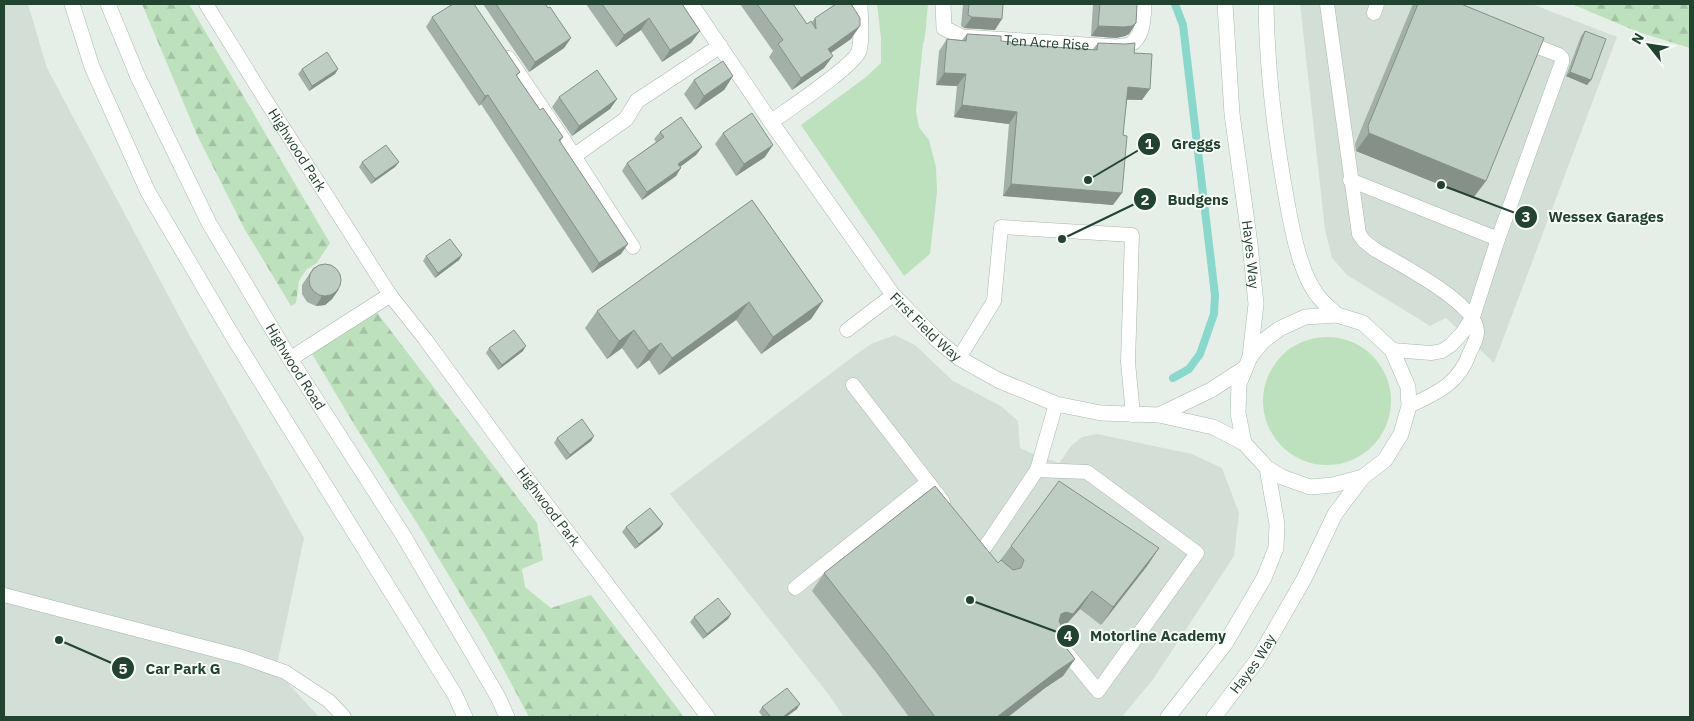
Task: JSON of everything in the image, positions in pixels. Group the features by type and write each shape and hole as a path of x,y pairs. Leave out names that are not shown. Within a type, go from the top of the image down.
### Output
{"street":[{"path":"72,4 92,67 148,192 232,335 455,695 465,717"},
{"name":"Highwood Road","path":"108,4 138,77 210,223 290,358 403,535 498,697 507,717"},
{"name":"First Field Way","path":"691,4 771,122 893,295 931,334 959,358 998,380 1056,404 1079,410 1133,415 1159,415 1213,427 1244,443"},
{"path":"771,122 846,67 858,53 861,35 860,4"},
{"name":"Ten Acre Rise","path":"943,4 944,28 962,37 1117,46 1130,45 1139,35 1143,22 1144,4"},
{"name":"Hayes Way","path":"1225,4 1232,114 1250,244 1256,304 1247,363"},
{"path":"1266,4 1266,33 1278,156 1291,226 1301,265 1317,295 1337,315"},
{"path":"499,44 574,156 626,119 637,100 720,46"},
{"path":"290,358 390,295"},
{"path":"1337,315 1363,323 1392,350 1408,387 1409,406 1401,434 1385,460 1363,477 1333,486 1310,487 1282,477 1267,468 1244,443 1238,413 1239,384 1247,363 1263,341 1279,328 1304,317 1337,315"},
{"name":"First Field Way","path":"1159,415 1212,390 1247,363"},
{"path":"1168,717 1225,644 1264,578 1276,548 1277,524 1267,468"},
{"name":"Hayes Way","path":"1214,717 1258,659 1304,579 1335,514 1363,477"}],"lane":[{"name":"Highwood Park","path":"206,4 390,295 708,717"},
{"path":"1327,4 1359,234 1374,249 1446,292 1473,317 1478,332 1470,355 1452,383 1437,393 1409,406"},
{"path":"1392,350 1431,353 1442,350 1457,339 1473,317 1498,239 1562,60 1559,55 1506,34"},
{"path":"574,156 633,247"},
{"path":"1350,180 1498,239"},
{"path":"959,358 994,301 1001,227 1132,235 1128,362 1133,415"},
{"path":"847,330 893,295"},
{"path":"853,386 928,482 951,515"},
{"path":"991,567 976,552 1037,470 1056,404"},
{"path":"1037,470 1087,472 1197,553 1098,691 1055,638"},
{"path":"795,588 928,482"},
{"path":"4,595 242,657 285,672 329,701 344,717"}],"shaded area":[{"path":"4,4 28,4 47,68 186,329 304,538 276,670 319,717 4,717"},
{"path":"1300,4 1532,4 1617,37 1494,363 1446,318 1430,326 1347,275 1332,258 1325,230"},
{"path":"895,335 915,345 953,381 1001,406 1018,421 1020,448 1041,457 1059,463 1071,446 1082,437 1097,434 1192,454 1222,468 1239,513 1234,556 1154,678 1122,717 844,717 829,695 670,494 858,353 871,344"}],"green space":[{"path":"142,4 189,4 330,243 317,263 306,270 299,281 296,303 291,306 244,228 197,135"},
{"path":"877,4 928,4 916,111 919,127 929,140 936,167 937,192 930,254 904,276 801,125 866,77 881,63 881,38"},
{"path":"1572,4 1690,4 1690,48 1638,32"},
{"path":"372,306 537,523 543,560 522,569 525,587 551,608 591,595 684,717 529,717 488,640 308,347"},
{"path":"1327,337 1340,338 1352,342 1372,356 1386,376 1390,388 1390,414 1386,426 1372,446 1352,460 1340,464 1327,465 1314,464 1302,460 1282,446 1268,426 1264,414 1263,401 1264,388 1268,376 1282,356 1302,342 1314,338"}],"building":[{"path":"453,4 474,4 520,72 516,75 540,110 543,108 563,137 559,140 628,244 599,263 488,95 485,96 432,17"},
{"path":"496,4 545,4 548,8 550,7 571,38 535,62"},
{"path":"602,4 682,4 700,31 670,50 649,18 624,35"},
{"path":"757,4 793,4 807,24 811,21 816,29 815,18 836,4 851,4 860,18 860,26 828,49 833,56 801,78 778,44 783,40"},
{"path":"969,4 1003,4 1002,19 972,17 968,15"},
{"path":"1100,4 1137,4 1136,23 1132,26 1124,27 1098,26"},
{"path":"1418,4 1461,4 1544,38 1486,181 1369,133 1368,126"},
{"path":"1585,31 1606,39 1591,80 1570,72"},
{"path":"967,34 1001,36 1001,41 1011,42 1011,44 1097,50 1098,43 1135,43 1134,53 1152,54 1150,89 1128,87 1123,135 1127,136 1122,193 1011,184 1017,112 962,105 966,74 944,73 947,39 966,41"},
{"path":"327,52 338,69 312,86 302,69"},
{"path":"723,61 733,76 704,96 694,80"},
{"path":"597,70 617,99 579,126 559,97"},
{"path":"752,113 773,145 744,164 723,133"},
{"path":"681,117 702,147 678,164 681,168 647,192 627,163 664,137 660,132"},
{"path":"386,145 399,162 375,179 362,162"},
{"path":"752,200 823,301 773,337 749,302 672,358 661,343 649,351 634,330 619,341 597,311"},
{"path":"450,239 462,255 438,273 426,256"},
{"path":"325,264 337,268 341,280 337,292 325,296 313,292 309,280 313,268"},
{"path":"514,330 526,346 502,365 489,348"},
{"path":"582,419 594,436 570,455 557,438"},
{"path":"1059,481 1159,548 1113,607 1092,591 1073,614 1066,612 1061,614 1059,621 1062,627 1056,635 1075,659 997,717 935,717 824,573 935,486 998,563 1001,560 1013,570 1021,568 1024,560 1011,546"},
{"path":"650,508 663,524 639,544 626,527"},
{"path":"718,598 731,614 707,634 694,617"},
{"path":"787,688 800,704 783,717 771,717 762,707"}],"waterway":[{"path":"1173,378 1189,369 1200,354 1214,314 1215,295 1183,25 1175,4"}],"place":[{"name":"Greggs","path":"1088,180"},
{"name":"Wessex Garages","path":"1441,185"},
{"name":"Budgens","path":"1062,239"},
{"name":"Motorline Academy","path":"970,600"},
{"name":"Car Park G","path":"59,640"}]}
